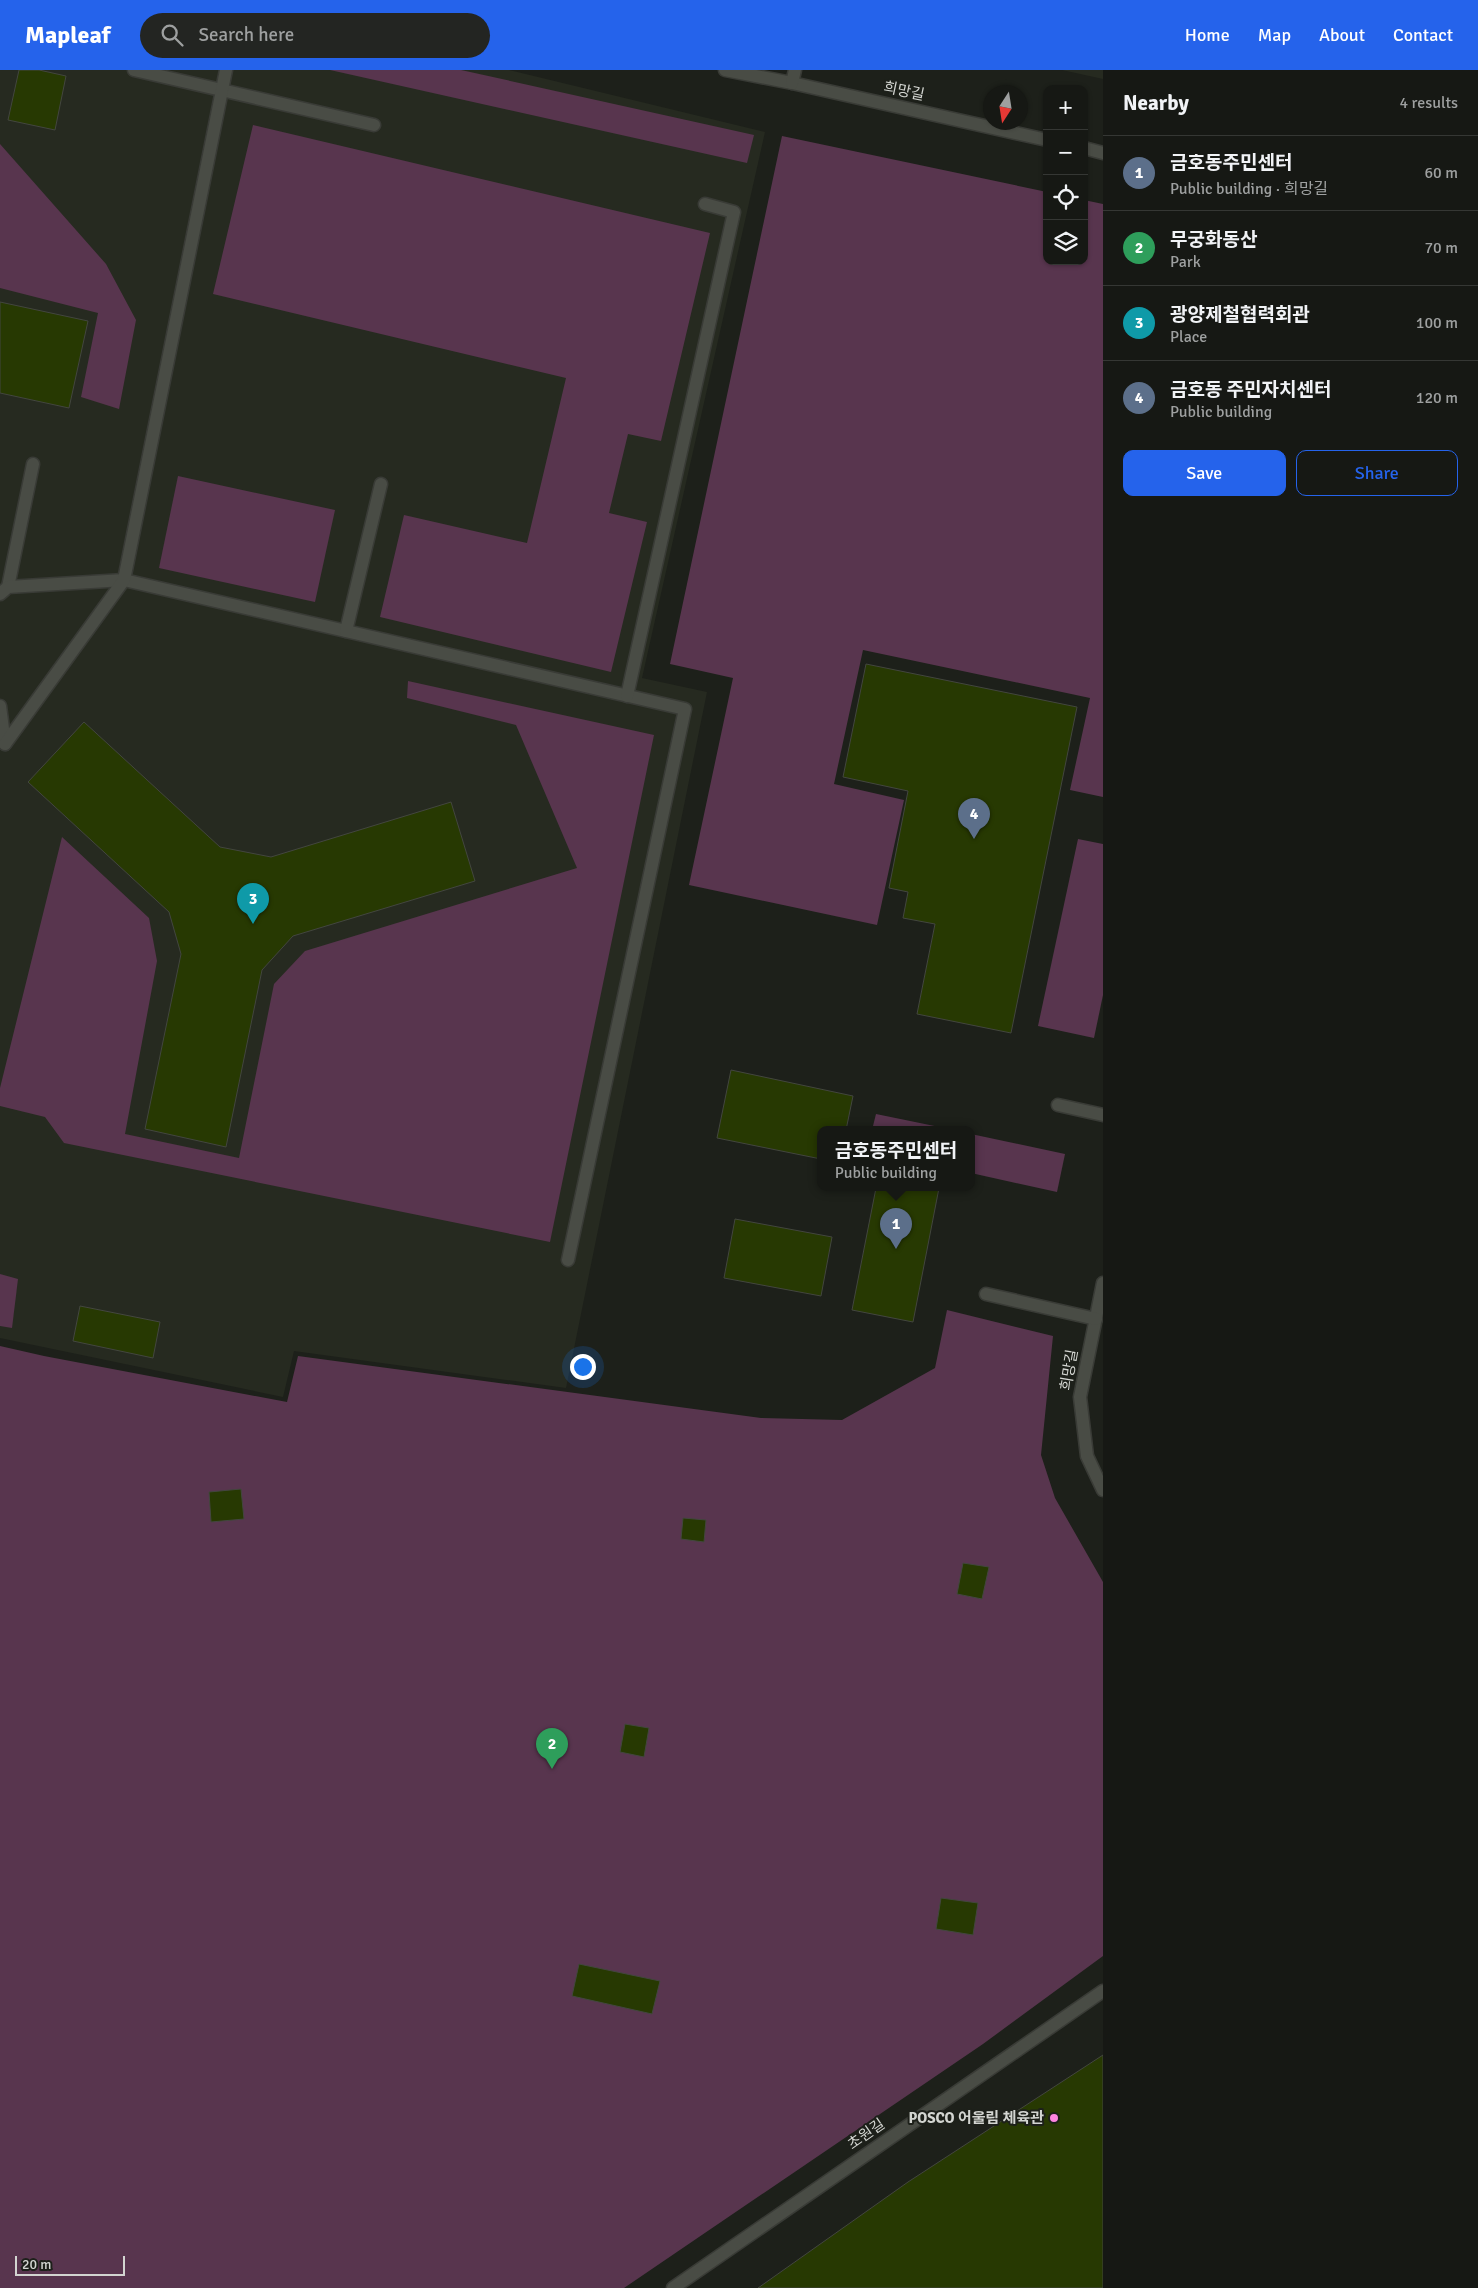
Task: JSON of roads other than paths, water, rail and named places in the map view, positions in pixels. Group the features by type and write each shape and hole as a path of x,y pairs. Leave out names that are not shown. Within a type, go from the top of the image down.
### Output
{"street":[{"path":"134,70 374,125"},
{"path":"0,706 5,744 124,580 226,70"},
{"name":"희망길","path":"725,70 792,83 1043,139"},
{"path":"792,83 795,70"},
{"path":"1088,149 1103,153"},
{"path":"627,696 734,212 705,204"},
{"path":"34,464 4,591 124,580 685,709 568,1260"},
{"path":"346,631 381,484"},
{"path":"1058,1105 1103,1115"},
{"name":"희망길","path":"1103,1283 1080,1397 1087,1456 1103,1490"},
{"path":"986,1294 1096,1319"},
{"name":"초원길","path":"673,2288 1103,1991"}],"place":[{"name":"금호동 주민자치센터","path":"974,839"},
{"name":"광양제철협력회관","path":"253,924"},
{"name":"금호동주민센터","path":"896,1249"},
{"name":"무궁화동산","path":"552,1769"},
{"name":"POSCO 어울림 체육관","path":"1054,2118"}]}
